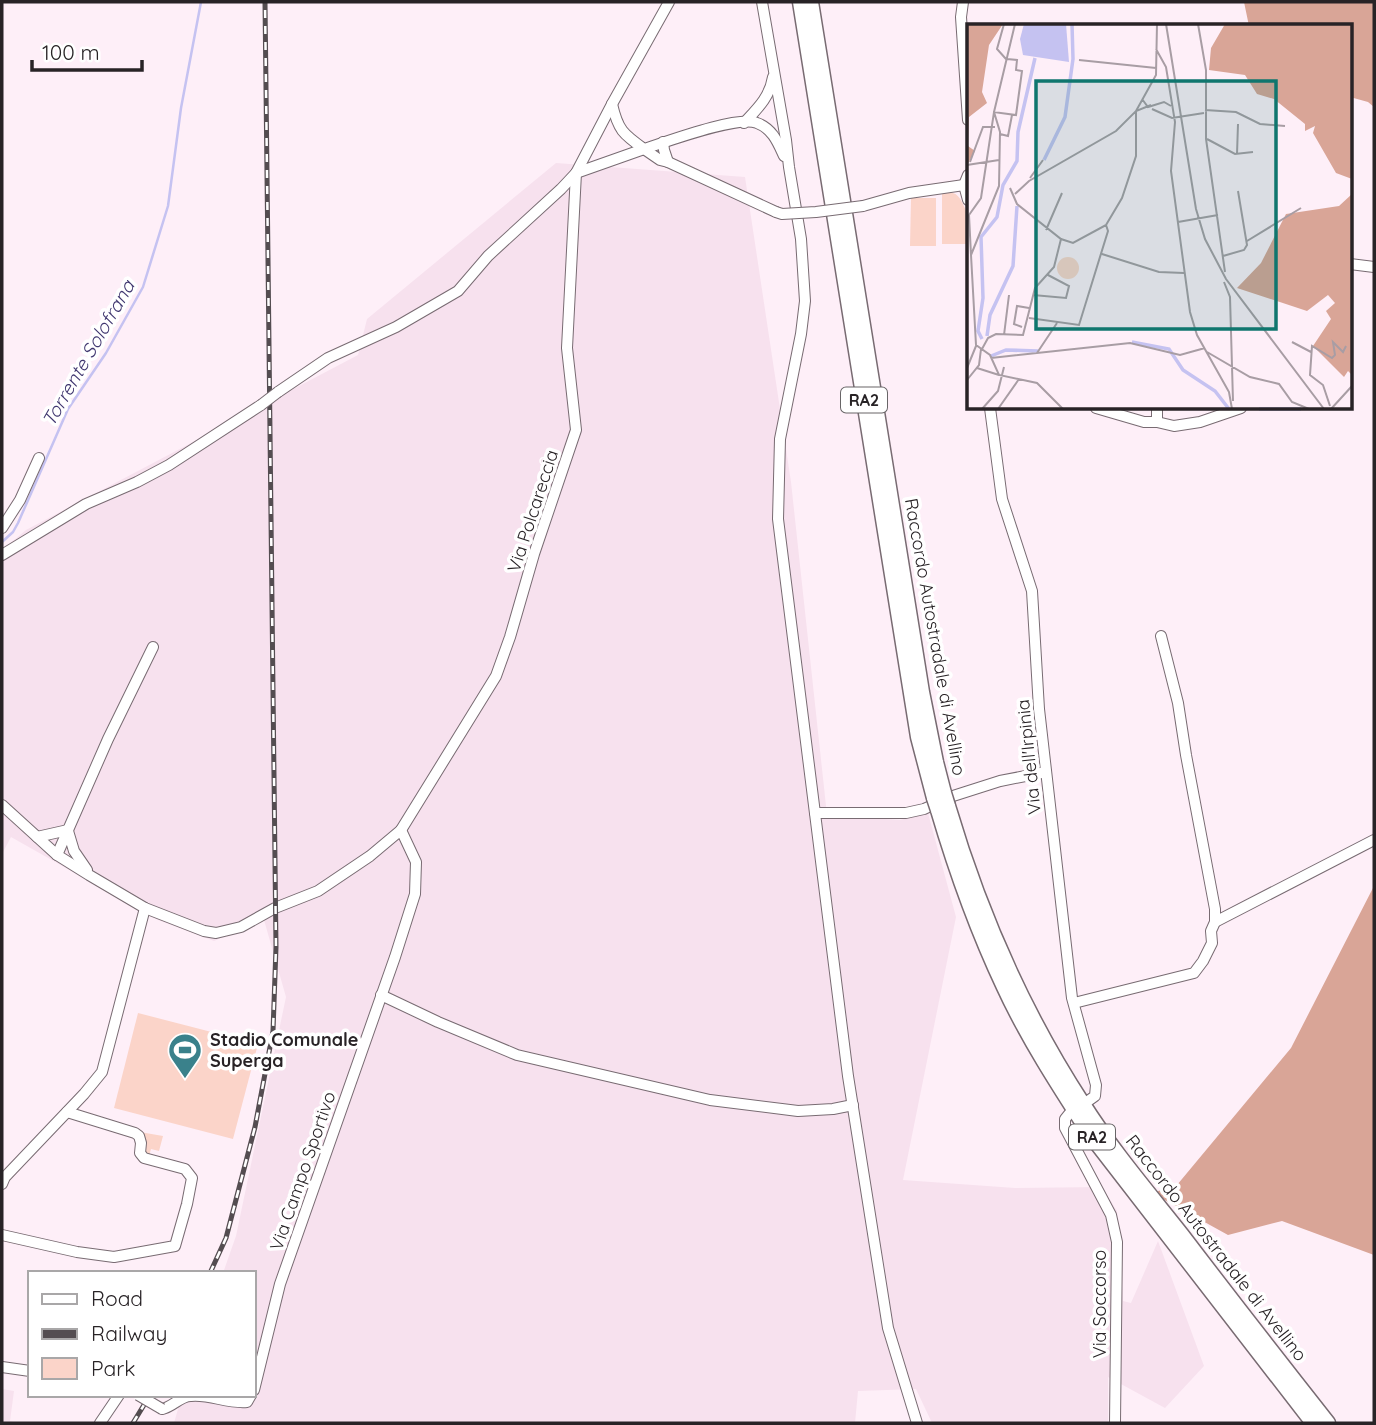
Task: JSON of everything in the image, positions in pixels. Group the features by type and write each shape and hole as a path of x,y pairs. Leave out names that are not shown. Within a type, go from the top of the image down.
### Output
{"highway":[{"name":"Raccordo Autostradale di Avellino","path":"800,2 918,737 941,802 1006,963 1035,1023 1068,1080 1112,1146 1328,1423"},
{"name":"Raccordo Autostradale di Avellino","path":"811,2 941,802 970,906 1004,987 1060,1088 1091,1136 1313,1423"}],"street":[{"path":"2,555 86,504 137,482 169,464 328,358 396,327 458,290 488,256 576,173 669,2"},
{"path":"762,2 801,239 805,300 780,439 778,519 853,1105 888,1328 917,1423"},
{"path":"963,2 961,17 967,107"},
{"path":"744,123 768,94 774,66"},
{"path":"612,104 616,121 625,135 653,156 782,214 863,206 966,180"},
{"path":"576,173 705,129 756,122 775,136 789,167"},
{"path":"663,142 668,162"},
{"name":"Via Polcareccia","path":"401,830 496,676 576,430 567,348 576,173"},
{"path":"1352,264 1374,267"},
{"name":"Via dell'Irpinia","path":"990,410 1002,499 1031,591 1039,709 1074,1003 1096,1085 1095,1096 1088,1101"},
{"path":"1103,410 1144,422 1174,426 1199,422 1235,410"},
{"path":"1157,410 1157,422"},
{"path":"2,528 20,500 39,458"},
{"path":"1074,1003 1195,973 1212,943 1210,931 1215,922 1215,909 1178,703 1161,636"},
{"path":"57,855 108,739 153,647"},
{"path":"815,813 906,813 1000,781 1046,772"},
{"path":"2,804 57,855 89,875 145,908 216,933 241,927 275,908 328,885 401,830"},
{"path":"37,836 68,830"},
{"path":"68,830 74,851 89,875"},
{"name":"Via Campo Sportivo","path":"256,1382 280,1284 415,894 416,862 401,830"},
{"path":"1215,922 1374,840"},
{"path":"2,1184 5,1177 102,1072 145,908"},
{"path":"381,995 438,1023 517,1055 697,1097 798,1111 853,1105"},
{"path":"2,1235 77,1252 114,1257 175,1246 192,1178 185,1169 144,1158 140,1153 139,1136 135,1133 67,1112"},
{"name":"Via Soccorso","path":"1069,1114 1065,1119 1065,1128 1111,1215 1117,1242 1115,1423"},
{"path":"2,1367 28,1371"},
{"path":"100,1423 118,1397"},
{"path":"141,1397 162,1409 185,1397"},
{"path":"202,1397 242,1403 247,1402 250,1397"}],"shaded area":[{"path":"1244,2 1374,2 1374,107 1368,102 1352,98 1352,24 1249,24"},
{"path":"556,163 745,177 791,482 827,815 900,820 928,813 956,917 903,1180 1015,1188 1102,1187 1117,1211 1123,1301 1131,1303 1158,1241 1204,1366 1165,1408 1108,1377 1108,1423 932,1423 916,1389 858,1391 855,1423 174,1423 181,1397 256,1397 256,1271 224,1271 236,1236 286,997 264,920 214,941 158,920 11,837 2,854 2,550 26,530 358,355 367,319"},
{"path":"1374,886 1374,1255 1282,1221 1228,1235 1152,1193 1177,1185 1291,1048"},
{"path":"2,1389 14,1391 10,1421 17,1423 2,1423"}],"green space":[{"path":"942,193 956,194 967,214 967,244 942,244"},
{"path":"911,198 936,198 936,246 910,246"},
{"name":"Stadio Comunale Superga","path":"138,1013 258,1044 233,1139 114,1108"},
{"path":"140,1132 163,1136 159,1151 151,1149 149,1156 145,1153 146,1141"}],"waterway":[{"name":"Torrente Solofrana","path":"2,542 18,523 68,409 106,353 143,287 168,206 181,108 201,2"}],"railway":[{"path":"211,1271 226,1238 255,1127 273,1031 276,947 265,2"},
{"path":"133,1423 149,1397"}],"place":[{"name":"Stadio Comunale Superga","path":"185,1080"}]}
